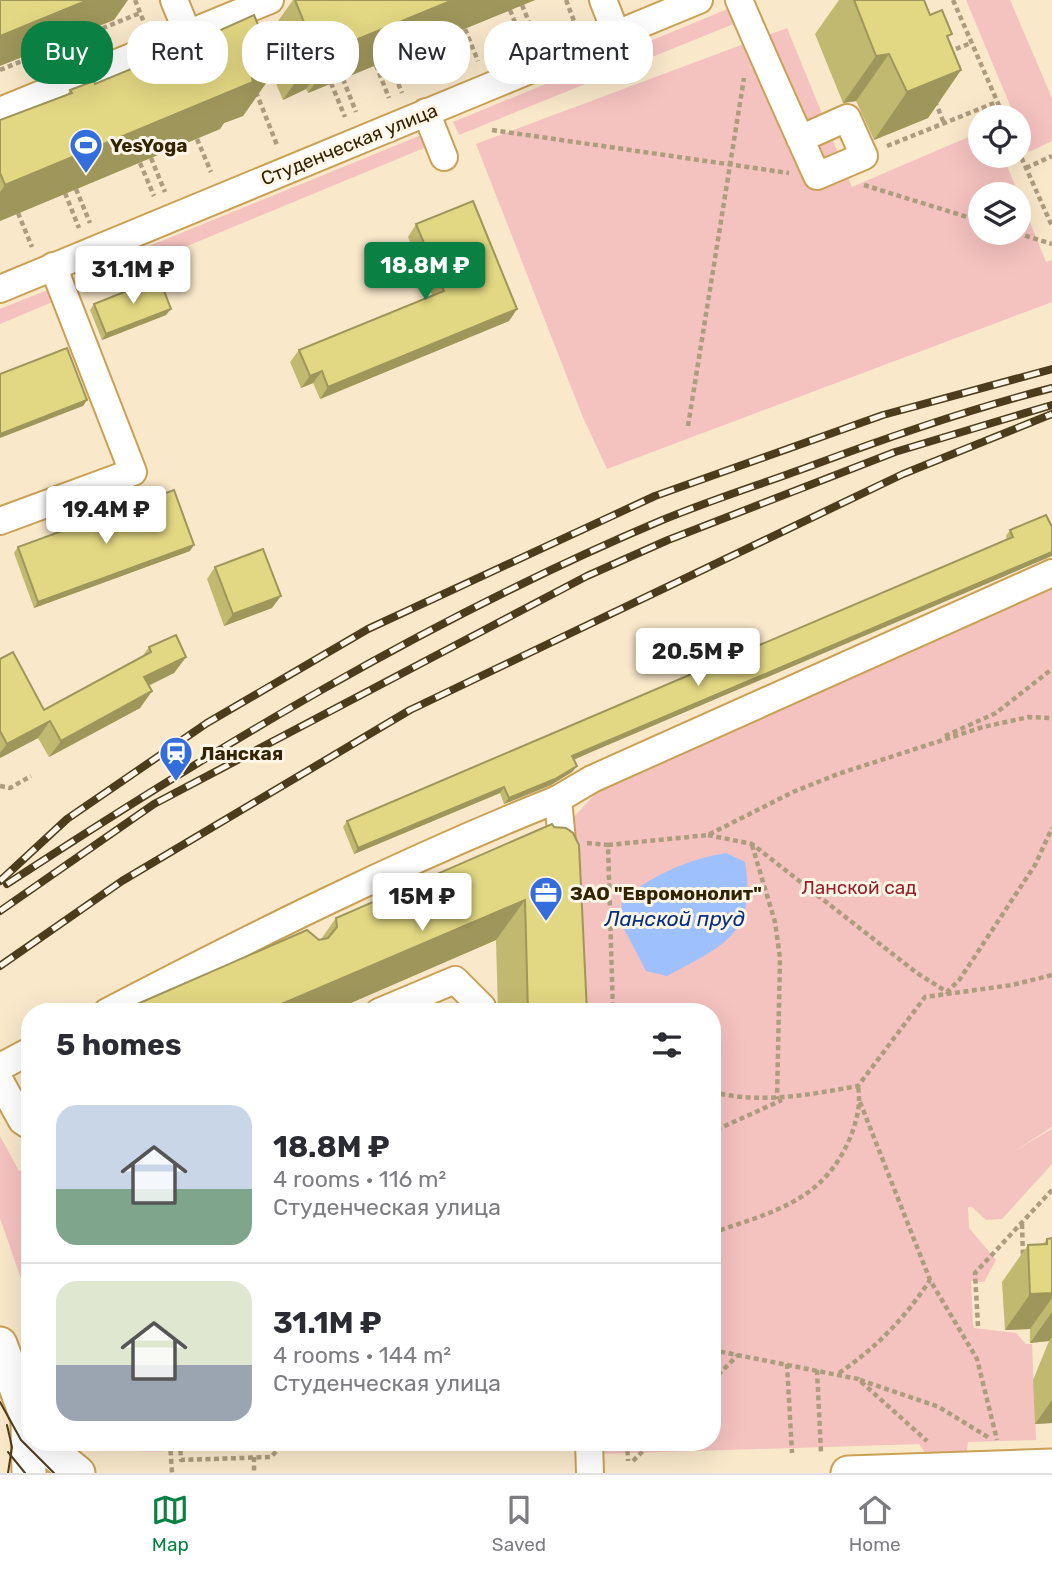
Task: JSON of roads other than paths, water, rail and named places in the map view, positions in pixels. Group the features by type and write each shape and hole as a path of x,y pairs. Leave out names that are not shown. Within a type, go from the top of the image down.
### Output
{"main road":[{"path":"18,1329 21,1349"},
{"path":"29,1473 31,1451"},
{"path":"55,1451 78,1473"},
{"path":"848,1473 1052,1466"}],"street":[{"path":"174,0 183,21"},
{"path":"219,21 270,0"},
{"path":"603,0 611,21"},
{"name":"Студенческая улица","path":"646,21 699,0"},
{"path":"739,0 800,139 821,175 864,156 847,118 800,139"},
{"path":"0,111 127,59"},
{"name":"Студенческая улица","path":"0,289 493,84"},
{"path":"426,112 444,157"},
{"path":"0,521 133,472 53,266"},
{"path":"124,1003 276,925 485,828 558,799 592,779 1052,573"},
{"path":"558,799 566,885"},
{"path":"276,925 286,949"},
{"path":"401,1003 454,981 474,1003"},
{"path":"0,1067 21,1056"},
{"path":"0,1081 21,1119"},
{"path":"589,1451 590,1473"}],"water":[{"name":"Ланской пруд","path":"726,853 745,862 746,906 741,922 720,946 667,976 646,971 620,921 622,901 644,884 670,870"}],"tram line":[{"path":"0,1402 21,1440"},
{"path":"7,1425 12,1447 8,1473"},
{"path":"32,1451 54,1473"},
{"path":"8,1452 25,1473"}],"railway":[{"path":"0,881 67,819 207,723 368,629 655,496 883,415 1052,369"},
{"path":"7,884 164,784 325,688 407,643 574,559 678,514 868,445 959,414 1052,388"},
{"path":"0,911 154,804 587,576 668,540 895,452 1052,405"},
{"path":"0,966 122,881 410,710 903,474 1052,414"}],"place":[{"name":"YesYoga","path":"86,175"},
{"name":"Ланская","path":"176,783"},
{"name":"ЗАО \"Евромонолит\"","path":"546,923"}],"park label":[{"name":"Ланской сад","path":"859,887"}]}
